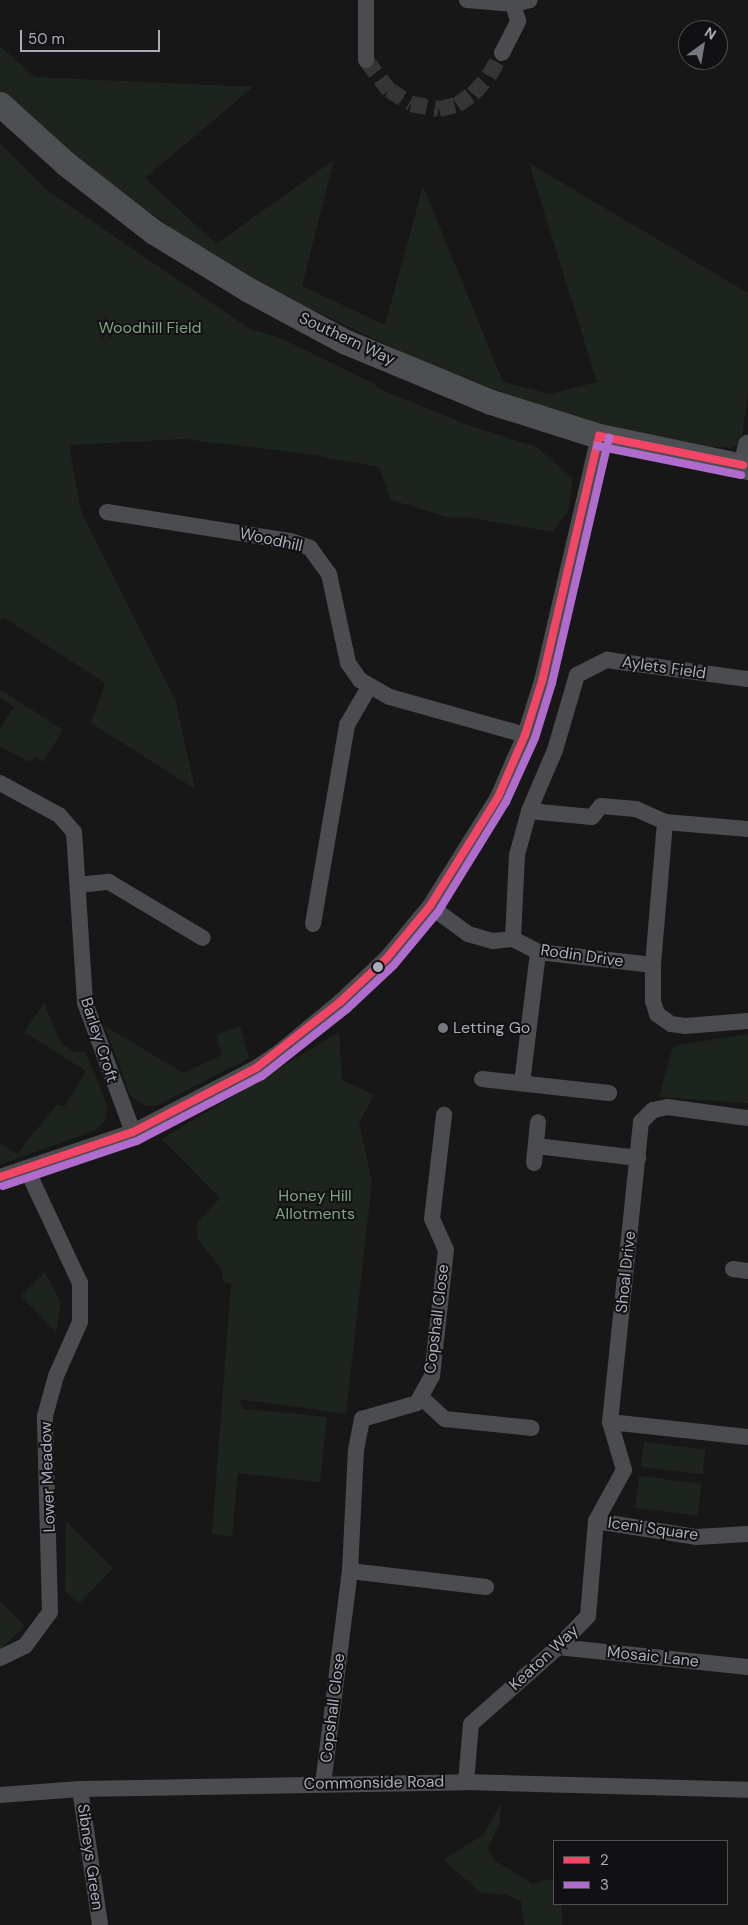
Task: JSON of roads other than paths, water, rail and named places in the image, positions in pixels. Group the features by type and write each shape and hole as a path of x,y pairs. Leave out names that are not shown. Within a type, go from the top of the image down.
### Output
{"main road":[{"name":"Southern Way","path":"0,104 65,163 154,232 247,289 346,342 491,402 599,436 746,459"}],"street":[{"path":"366,0 366,60"},
{"path":"467,0 512,4 530,0"},
{"path":"502,52 518,21 512,4"},
{"path":"0,1177 27,1170 133,1132 212,1093 281,1051 386,959 430,906 498,797 525,735 542,680 599,436"},
{"name":"Woodhill","path":"107,512 290,541 310,548 329,574 348,663 369,687 390,697 525,735"},
{"name":"Aylets Field","path":"513,940 517,855 529,811 555,750 577,675 607,660 748,678"},
{"path":"313,924 347,725 369,687"},
{"name":"Barley Croft","path":"0,783 54,812 70,826 77,849 80,958 85,1003 133,1132"},
{"path":"529,811 592,816 601,806 636,809 665,822 748,829"},
{"path":"665,822 653,965 653,1001 657,1014 671,1024 685,1026 748,1021"},
{"path":"78,885 109,882 203,938"},
{"path":"430,906 468,934 493,942 513,940"},
{"name":"Rodin Drive","path":"513,940 538,952 653,965"},
{"path":"522,1083 538,952"},
{"path":"482,1079 609,1093"},
{"name":"Shoal Drive","path":"610,1422 641,1122 653,1110 667,1107 748,1118"},
{"name":"Copshall Close","path":"323,1784 350,1571 356,1450 362,1419 401,1410 417,1403 432,1376 446,1250 432,1219 444,1115"},
{"path":"538,1122 535,1155 638,1158"},
{"name":"Lower Meadow","path":"0,1658 25,1646 50,1612 45,1416 56,1376 80,1322 80,1283 27,1170"},
{"path":"421,1397 445,1419 532,1428"},
{"path":"610,1422 748,1437"},
{"name":"Iceni Square","path":"610,1422 624,1470 596,1521 696,1536 748,1534"},
{"name":"Keaton Way","path":"466,1782 471,1724 558,1647 588,1616 596,1521"},
{"path":"350,1571 486,1587"},
{"name":"Mosaic Lane","path":"558,1647 748,1667"},
{"name":"Commonside Road","path":"0,1795 80,1789 466,1782 748,1790"},
{"name":"Sibneys Green","path":"80,1789 100,1925"}],"tunnel":[{"path":"366,60 389,90 411,104 439,109 457,105 473,94 489,76 502,53"}],"place":[{"name":"Letting Go","path":"443,1028"}],"park label":[{"name":"Woodhill Field","path":"150,328"},
{"name":"Honey Hill Allotments","path":"315,1205"}]}
